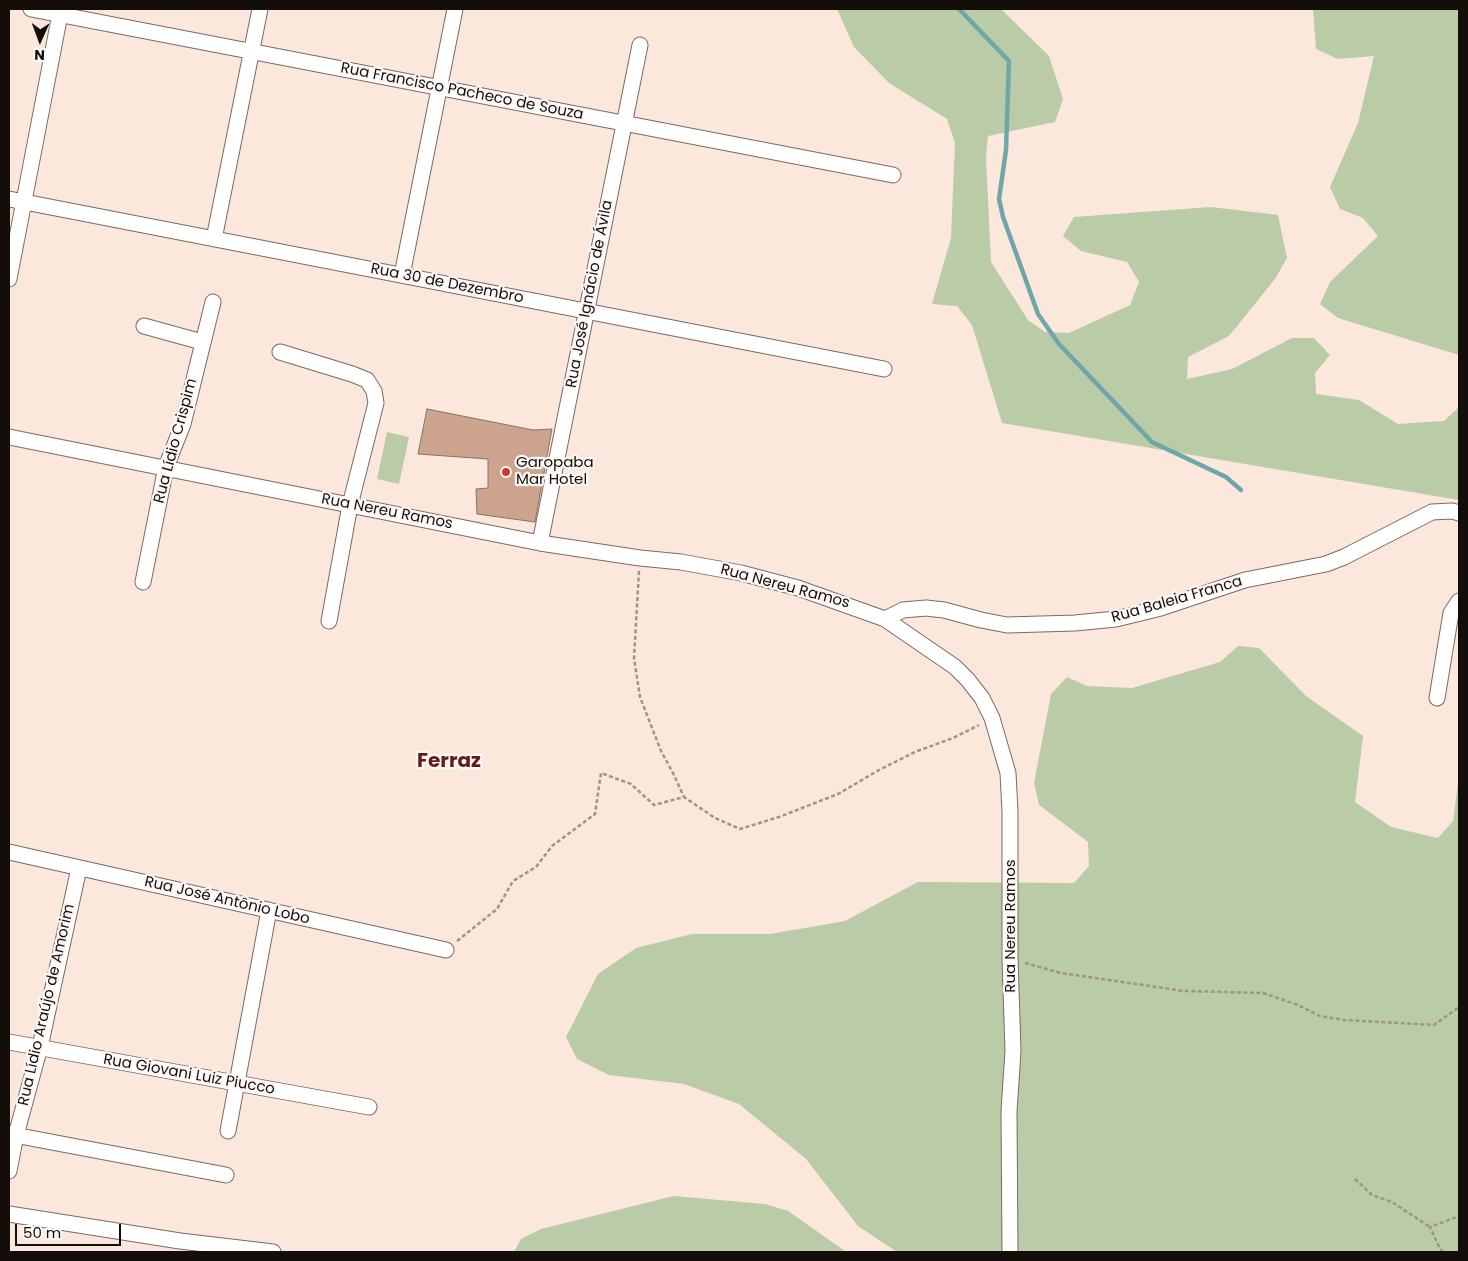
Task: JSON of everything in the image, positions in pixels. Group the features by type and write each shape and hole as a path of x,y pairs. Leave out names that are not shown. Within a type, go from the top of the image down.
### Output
{"street":[{"name":"Rua Francisco Pacheco de Souza","path":"31,9 61,12 439,88 893,175"},
{"path":"214,239 260,9"},
{"path":"402,275 455,9"},
{"path":"9,279 16,201 61,12"},
{"name":"Rua José Ignácio de Ávila","path":"540,543 640,45"},
{"name":"Rua 30 de Dezembro","path":"16,201 884,369"},
{"name":"Rua Lídio Crispim","path":"143,582 166,467 183,424 213,302"},
{"path":"144,326 202,342"},
{"path":"280,352 360,377 367,380 374,391 376,403 350,505 329,621"},
{"name":"Rua Nereu Ramos","path":"9,436 540,543 680,562 740,573 798,588 886,619 955,667 982,698 992,718 1008,774 1012,1051 1009,1111 1010,1252"},
{"name":"Rua Baleia Franca","path":"886,619 903,610 926,608 944,610 1007,625 1075,623 1116,619 1161,608 1245,580 1326,564 1344,557 1432,512 1452,511 1459,513"},
{"path":"1437,698 1451,613 1459,601"},
{"name":"Rua José Antônio Lobo","path":"9,852 446,950"},
{"name":"Rua Lídio Araújo de Amorim","path":"9,1171 12,1135 40,1047 79,868"},
{"path":"228,1131 269,910"},
{"name":"Rua Giovani Luiz Piucco","path":"9,1042 369,1107"},
{"path":"12,1135 226,1175"},
{"path":"9,1214 180,1241 273,1252"}],"path":[{"path":"640,558 636,598 634,658 640,696 661,751 684,797 715,818 740,829 780,817 838,794 915,752 953,738 992,718"},
{"path":"446,950 497,910 513,881 536,867 552,846 595,814 601,773 631,784 654,805 684,797"},
{"path":"1010,958 1061,973 1184,991 1263,993 1298,1005 1320,1016 1344,1020 1434,1025 1459,1007"},
{"path":"1355,1179 1372,1195 1392,1202 1430,1227 1440,1250 1443,1252"},
{"path":"1430,1227 1459,1216"}],"green space":[{"path":"837,9 1001,9 1049,56 1063,99 1055,122 988,136 986,157 991,262 1028,320 1045,332 1069,333 1130,305 1139,282 1127,262 1081,251 1063,236 1074,217 1211,207 1278,215 1287,258 1275,279 1229,336 1188,357 1187,379 1232,369 1292,338 1314,338 1330,355 1315,373 1316,394 1359,400 1398,424 1444,421 1459,407 1459,500 1002,423 972,325 957,306 932,304 951,238 955,143 947,119 889,83 854,47"},
{"path":"1313,9 1459,9 1459,355 1338,318 1320,304 1330,282 1378,236 1363,218 1340,209 1330,187 1358,123 1374,56 1338,59 1316,49"},
{"path":"387,432 409,437 399,484 377,479"},
{"path":"1238,646 1259,648 1306,696 1363,736 1355,802 1391,827 1438,838 1453,821 1459,776 1459,1252 897,1252 858,1226 806,1159 739,1104 684,1084 609,1075 577,1059 566,1037 598,974 636,948 692,934 770,934 845,921 918,882 1074,883 1089,866 1088,842 1039,805 1034,783 1051,694 1067,677 1087,686 1132,688 1220,662"},
{"path":"674,1196 765,1204 788,1211 845,1251 850,1252 514,1252 521,1239 541,1229"}],"building":[{"name":"Garopaba Mar Hotel","path":"427,409 533,430 552,429 535,522 477,514 476,489 488,488 488,459 418,454"}],"waterway":[{"path":"959,9 1009,61 1006,150 999,199 1003,217 1038,314 1059,344 1152,442 1226,477 1241,490"}],"place":[{"name":"Garopaba Mar Hotel","path":"506,472"}],"district":[{"name":"Ferraz","path":"449,762"}]}
